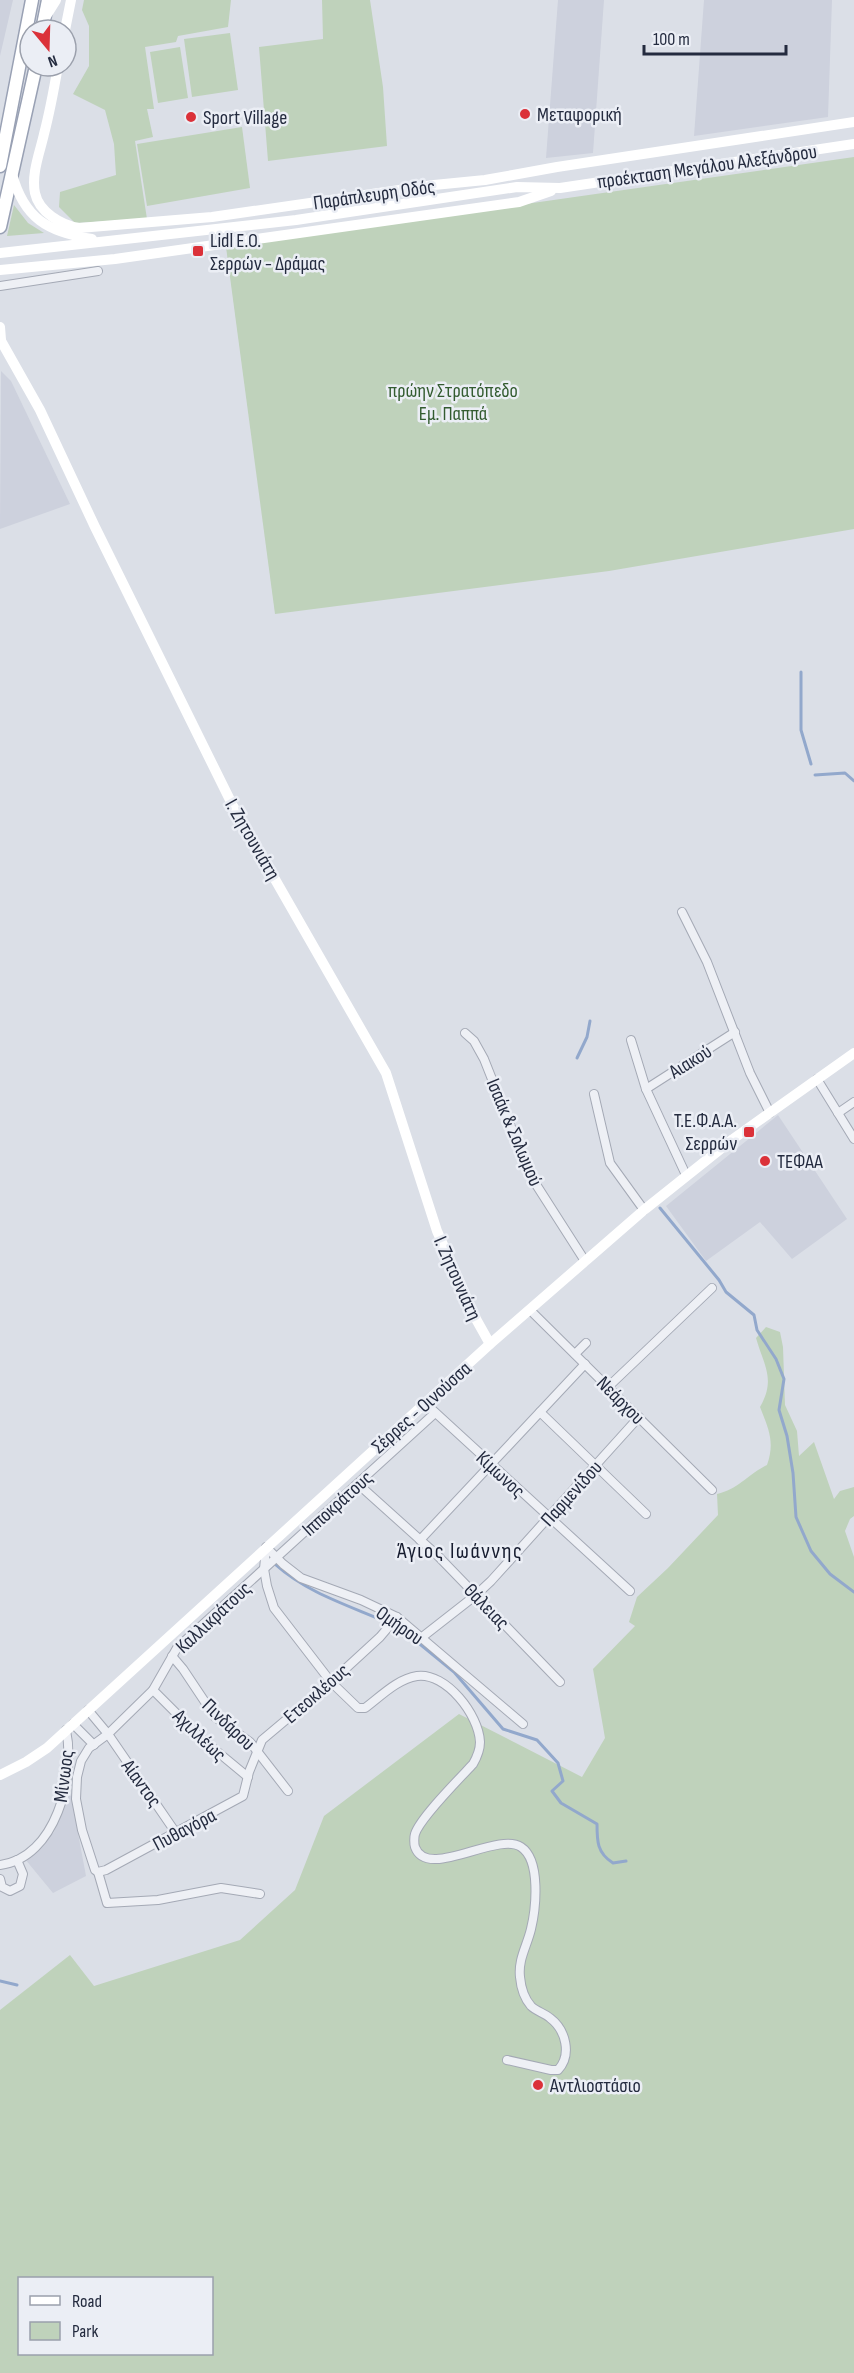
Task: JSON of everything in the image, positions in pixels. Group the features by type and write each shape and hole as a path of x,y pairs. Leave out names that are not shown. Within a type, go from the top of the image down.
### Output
{"main road":[{"path":"1,160 32,0"},
{"path":"44,18 48,0"},
{"path":"0,227 33,78"}],"street":[{"path":"46,18 56,0"},
{"path":"67,18 71,0"},
{"name":"Παράπλευρη Οδός","path":"55,78 36,169 34,189 37,200 46,211 58,221 72,227 100,228 212,217 485,180 854,122"},
{"name":"προέκταση Μεγάλου Αλεξάνδρου","path":"0,253 285,221 517,187 560,188 854,144"},
{"path":"12,174 21,198 37,220 73,236 113,241"},
{"path":"417,202 485,180"},
{"name":"προέκταση Μεγάλου Αλεξάνδρου","path":"0,270 116,259 519,202 560,188"},
{"path":"0,285 98,272"},
{"path":"0,327 0,340"},
{"name":"Ι. Ζητουνιάτη","path":"0,340 40,410 95,527 233,806 386,1073 437,1231 473,1313 490,1344"},
{"path":"682,912 707,962 750,1073 770,1113"},
{"name":"Αιακού","path":"646,1089 735,1032"},
{"name":"Ισαάκ & Σολωμού","path":"465,1033 474,1041 484,1059 530,1175 585,1261"},
{"path":"631,1040 646,1089 686,1176"},
{"name":"Σέρρες - Οινούσσα","path":"0,1774 39,1754 70,1727 490,1344 644,1210 770,1113 854,1053"},
{"path":"817,1079 854,1139"},
{"path":"594,1094 610,1163 644,1210"},
{"path":"838,1113 854,1102"},
{"path":"608,1387 712,1288"},
{"name":"Νεάρχου","path":"530,1310 712,1490"},
{"path":"575,1354 586,1343"},
{"path":"420,1540 585,1364"},
{"name":"Κίμωνος","path":"426,1404 630,1591"},
{"path":"540,1412 646,1514"},
{"name":"Ιπποκράτους","path":"264,1569 435,1413"},
{"name":"Παρμενίδου","path":"421,1638 476,1596 639,1417"},
{"name":"Θάλειας","path":"358,1484 420,1540 560,1682"},
{"path":"266,1546 264,1569 268,1593 274,1608 331,1682 355,1706 360,1709 364,1708 405,1680 416,1676 431,1677 452,1690 462,1700 478,1732 480,1742 478,1755 473,1764 421,1823 414,1835 415,1847 421,1856 431,1859 448,1858 511,1843 520,1846 532,1862 536,1879 534,1912 520,1959 520,1985 525,1999 532,2007 558,2026 565,2041 567,2056 564,2064 558,2070 507,2060"},
{"name":"Ομήρου","path":"266,1546 276,1558 301,1578 362,1600 397,1617 523,1724"},
{"name":"Καλλικράτους","path":"98,1872 92,1865 76,1799 77,1777 83,1756 153,1690 177,1648 264,1569"},
{"name":"Ετεοκλέους","path":"248,1777 257,1751 266,1735 331,1682 380,1637 397,1617"},
{"name":"Πινδάρου","path":"172,1656 215,1717 246,1739 288,1791"},
{"name":"Αχιλλέως","path":"153,1690 202,1738 248,1777"},
{"name":"Αίαντος","path":"88,1710 108,1734 176,1833"},
{"path":"70,1727 94,1745"},
{"name":"Μίνωος","path":"0,1865 17,1860 40,1840 61,1805 69,1763 70,1727"},
{"name":"Πυθαγόρα","path":"98,1872 106,1870 243,1796 248,1777"},
{"path":"0,1879 2,1887 10,1891 20,1886 23,1874 17,1860"},
{"path":"98,1872 108,1903 158,1900 221,1888 260,1894"}],"shaded area":[{"path":"0,0 13,0 0,56"},
{"path":"558,0 604,0 593,153 546,158"},
{"path":"704,0 832,0 828,117 694,136"},
{"path":"1,371 11,381 70,504 0,529"},
{"name":"ΤΕΦΑΑ","path":"778,1115 847,1219 792,1259 760,1222 706,1261 666,1206"},
{"path":"69,1795 86,1876 53,1893 25,1859 54,1832"}],"green space":[{"path":"84,0 231,0 228,27 178,36 176,42 145,47 154,109 147,109 153,137 135,141 147,219 75,223 59,207 60,192 116,175 114,144 105,110 73,94 89,66 89,26 82,10"},
{"path":"322,0 370,0 383,87 387,146 268,161 259,47 323,39"},
{"path":"230,33 238,90 192,97 184,39"},
{"path":"180,47 188,98 158,103 150,52"},
{"path":"242,127 250,188 147,206 137,144"},
{"name":"πρώην Στρατόπεδο Εμ. Παππά","path":"854,157 854,529 609,571 275,614 226,247"},
{"path":"14,205 28,223 44,233 7,236"},
{"path":"766,1327 780,1332 783,1347 785,1405 797,1431 799,1456 814,1442 834,1499 840,1491 854,1487 854,1516 850,1519 845,1531 854,1557 854,2373 0,2373 0,2010 70,1955 94,1986 240,1940 295,1890 324,1816 459,1714 582,1777 605,1738 593,1669 635,1626 629,1622 637,1597 718,1515 717,1494 731,1489 767,1465 771,1443 760,1407 765,1397 768,1380 756,1338"}],"waterway":[{"path":"801,672 801,730 811,764"},
{"path":"815,775 845,773 854,781"},
{"path":"577,1058 587,1037 590,1021"},
{"path":"660,1208 719,1280 726,1292 754,1315 757,1330 776,1359 784,1379 779,1410 787,1436 793,1473 796,1517 811,1551 830,1574 854,1592"},
{"path":"276,1565 300,1583 384,1621"},
{"path":"399,1627 454,1672 503,1729 537,1740 558,1763 563,1781 552,1791 561,1803 597,1824 599,1846 608,1859 613,1863 626,1861"},
{"path":"0,1981 17,1985"}],"place":[{"name":"Μεταφορική","path":"525,114"},
{"name":"Sport Village","path":"191,117"},
{"name":"Lidl Ε.Ο. Σερρών - Δράμας","path":"198,251"},
{"name":"Τ.Ε.Φ.Α.Α. Σερρών","path":"749,1132"},
{"name":"ΤΕΦΑΑ","path":"765,1161"},
{"name":"Αντλιοστάσιο","path":"538,2085"}],"district":[{"name":"Άγιος Ιωάννης","path":"460,1550"}]}
